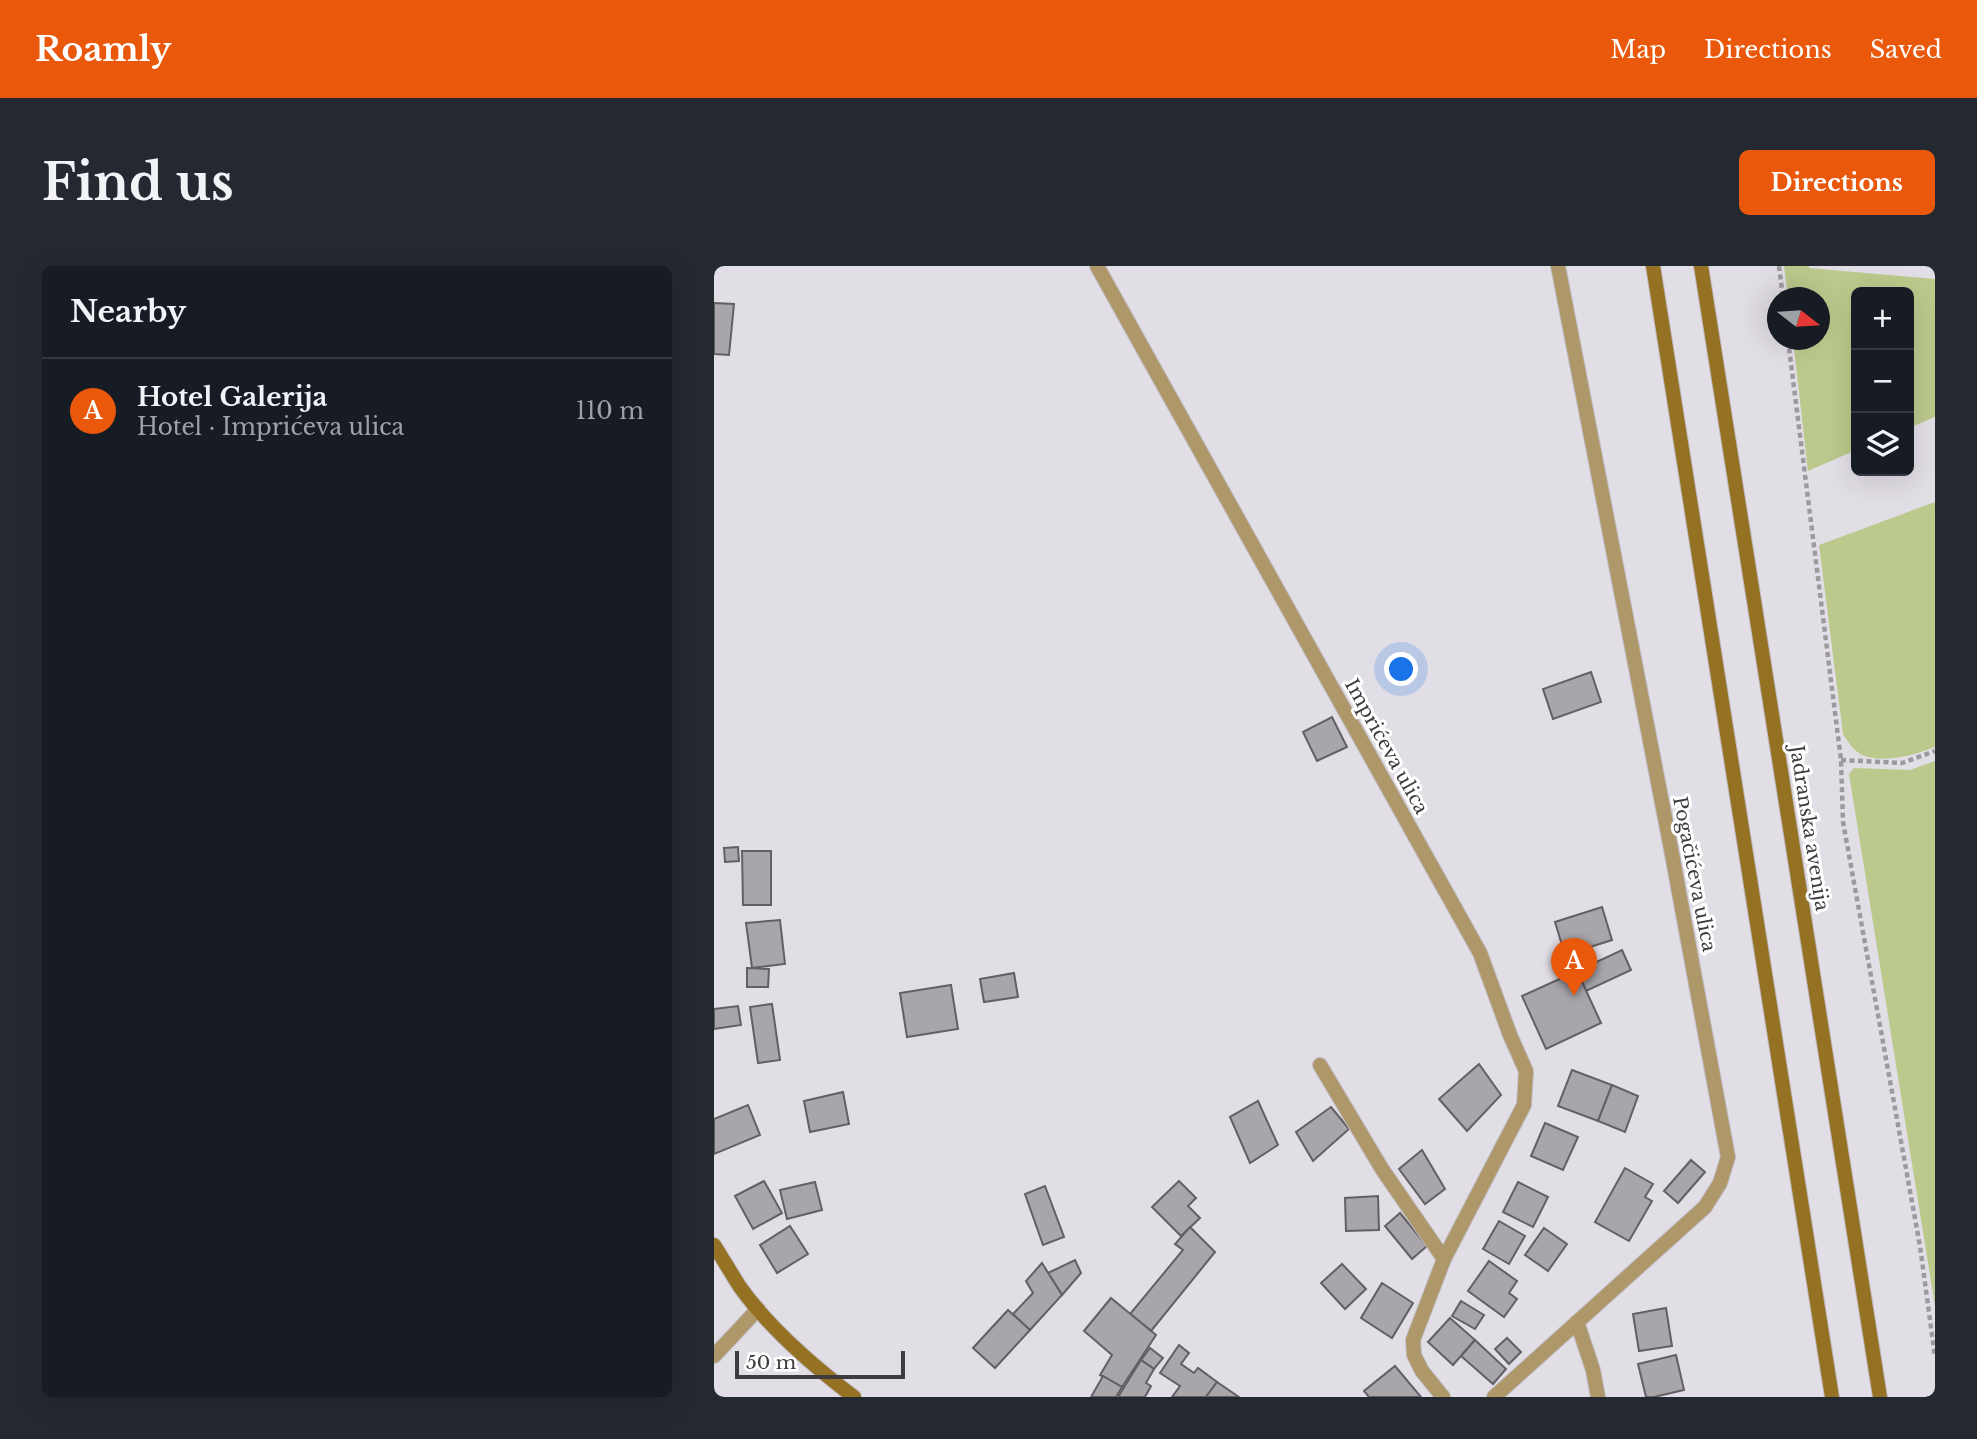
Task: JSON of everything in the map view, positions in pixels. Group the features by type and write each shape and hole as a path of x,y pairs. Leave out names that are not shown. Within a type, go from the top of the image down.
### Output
{"main road":[{"path":"1653,266 1832,1397"},
{"name":"Jadranska avenija","path":"1701,266 1881,1397"},
{"path":"714,1245 741,1288 780,1333 833,1382 854,1397"}],"street":[{"name":"Imprićeva ulica","path":"1097,266 1480,953 1510,1035 1527,1071 1524,1105 1444,1259 1413,1340 1414,1355 1422,1371 1443,1397"},
{"name":"Pogačićeva ulica","path":"1494,1397 1705,1207 1720,1183 1728,1157 1558,266"},
{"path":"1320,1065 1382,1169 1444,1259"},
{"path":"714,1356 758,1309"},
{"path":"1577,1322 1598,1397"}],"path":[{"path":"1779,266 1782,287"},
{"path":"1789,350 1841,760 1843,822 1920,1246 1935,1357"},
{"path":"1841,760 1902,763 1935,751"}],"green space":[{"path":"1784,266 1809,266 1935,279 1935,417 1914,426 1914,287 1851,287 1851,452 1808,471 1794,350 1830,350 1830,287 1787,287"},
{"path":"1935,502 1935,747 1898,757 1870,758 1856,751 1843,734 1819,545"},
{"path":"1935,761 1935,1306 1849,774 1854,768 1910,770"}],"building":[{"path":"714,303 734,304 729,355 714,354"},
{"path":"1591,672 1601,702 1553,719 1543,689"},
{"path":"1332,717 1347,747 1317,761 1303,732"},
{"path":"738,847 739,861 725,862 724,848"},
{"path":"742,851 771,851 771,905 743,905"},
{"path":"1602,907 1612,940 1565,955 1555,922"},
{"path":"780,920 785,964 752,968 746,923"},
{"path":"1622,950 1631,970 1586,991 1577,971"},
{"path":"747,968 769,969 768,987 747,987"},
{"path":"1577,971 1601,1023 1546,1049 1522,996"},
{"path":"1014,973 1018,997 984,1002 980,979"},
{"path":"951,985 958,1029 907,1037 900,993"},
{"path":"772,1004 780,1060 758,1063 750,1007"},
{"path":"738,1006 741,1025 714,1029 714,1009"},
{"path":"1479,1064 1501,1095 1467,1131 1439,1099"},
{"path":"1572,1070 1612,1085 1598,1121 1558,1106"},
{"path":"1612,1085 1638,1096 1625,1132 1598,1121"},
{"path":"843,1092 849,1124 810,1132 804,1101"},
{"path":"1258,1101 1278,1145 1250,1163 1230,1117"},
{"path":"748,1105 760,1135 714,1154 714,1119"},
{"path":"1331,1107 1349,1129 1313,1161 1296,1132"},
{"path":"1545,1123 1578,1137 1563,1170 1531,1156"},
{"path":"1422,1150 1445,1189 1425,1204 1399,1169"},
{"path":"1691,1160 1705,1172 1678,1203 1664,1191"},
{"path":"1625,1168 1653,1184 1645,1197 1652,1201 1629,1241 1595,1222"},
{"path":"764,1181 782,1213 753,1229 735,1196"},
{"path":"1179,1181 1196,1198 1188,1206 1200,1218 1181,1236 1152,1207"},
{"path":"815,1182 822,1210 787,1219 780,1190"},
{"path":"1518,1182 1548,1197 1533,1227 1503,1212"},
{"path":"1045,1186 1064,1237 1043,1245 1025,1194"},
{"path":"1378,1196 1379,1230 1346,1231 1345,1198"},
{"path":"1400,1213 1427,1246 1412,1259 1385,1226"},
{"path":"1499,1221 1525,1236 1509,1264 1483,1249"},
{"path":"790,1226 808,1254 777,1273 760,1245"},
{"path":"1190,1227 1215,1252 1151,1331 1130,1314 1183,1250 1175,1244"},
{"path":"1544,1228 1567,1244 1548,1271 1525,1255"},
{"path":"1075,1260 1081,1273 1062,1295 1048,1273"},
{"path":"1489,1261 1517,1281 1509,1293 1517,1299 1504,1317 1468,1291"},
{"path":"1042,1263 1062,1295 1030,1330 1013,1314 1033,1293 1026,1281"},
{"path":"1342,1264 1366,1289 1345,1309 1321,1283"},
{"path":"1382,1283 1413,1303 1392,1338 1361,1318"},
{"path":"1111,1298 1156,1335 1122,1387 1100,1375 1112,1355 1084,1331"},
{"path":"1461,1301 1484,1315 1475,1329 1452,1316"},
{"path":"1666,1308 1672,1346 1639,1351 1633,1314"},
{"path":"1008,1310 1030,1330 995,1368 973,1348"},
{"path":"1450,1318 1475,1340 1453,1365 1428,1342"},
{"path":"1507,1338 1521,1352 1509,1364 1495,1349"},
{"path":"1475,1340 1506,1369 1493,1384 1461,1356"},
{"path":"1179,1345 1189,1353 1181,1364 1194,1373 1198,1368 1217,1382 1206,1397 1172,1397 1180,1386 1160,1373"},
{"path":"1150,1348 1163,1358 1154,1369 1141,1360"},
{"path":"1676,1355 1684,1390 1646,1397 1638,1364"},
{"path":"1141,1360 1154,1369 1146,1383 1151,1386 1145,1397 1118,1397"},
{"path":"1395,1366 1421,1397 1369,1397 1364,1391"},
{"path":"1103,1376 1122,1387 1116,1397 1091,1397"},
{"path":"1217,1382 1239,1397 1206,1397"}],"place":[{"name":"Hotel Galerija","path":"1574,996"}]}
